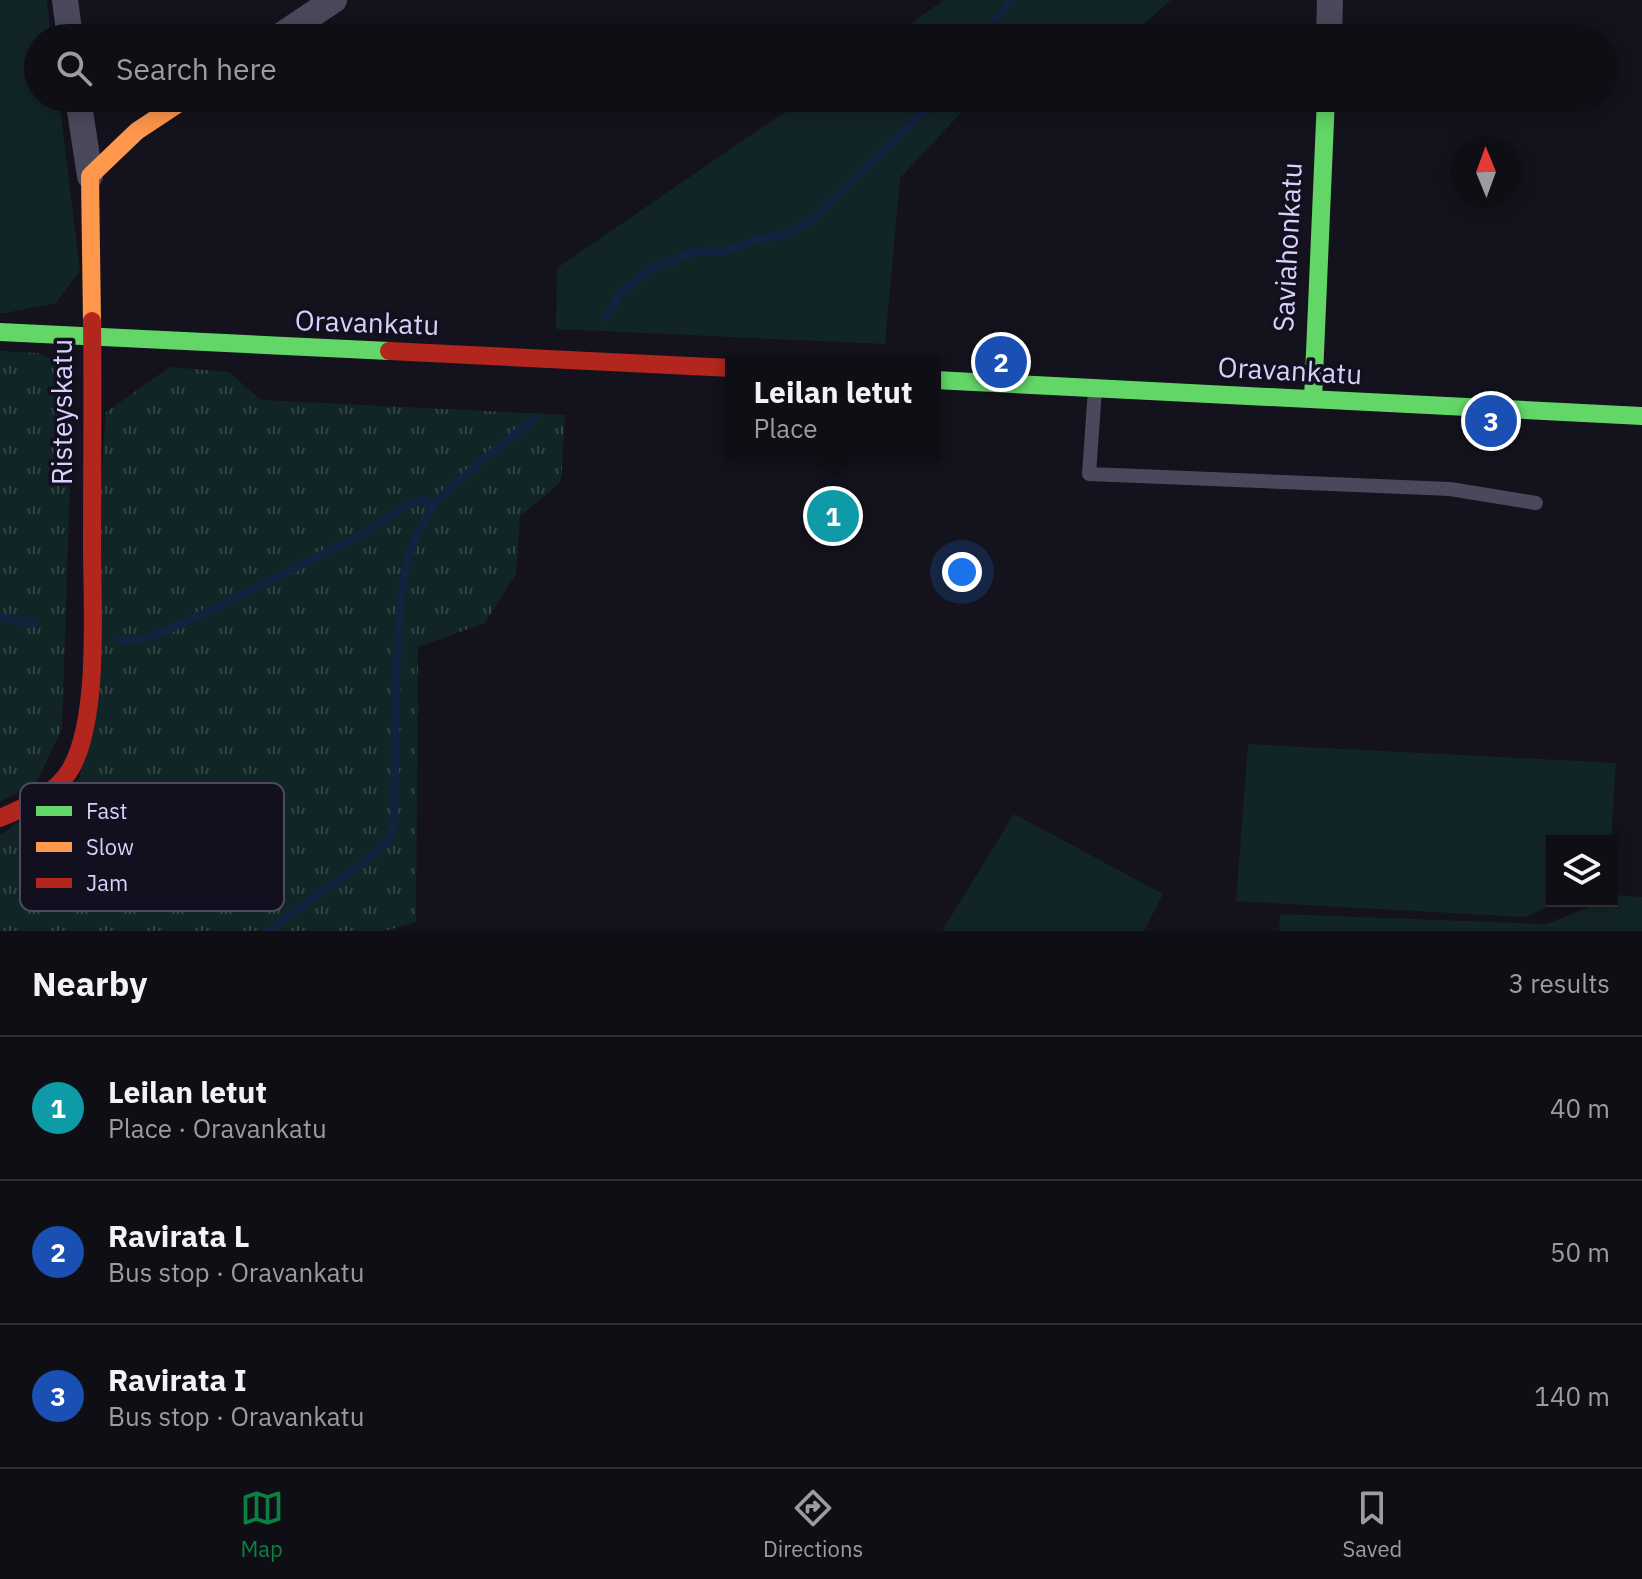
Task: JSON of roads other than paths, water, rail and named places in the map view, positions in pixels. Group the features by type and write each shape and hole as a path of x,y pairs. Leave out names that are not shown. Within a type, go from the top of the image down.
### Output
{"street":[{"path":"65,0 68,24"},
{"path":"298,24 334,0"},
{"path":"1329,24 1330,0"},
{"path":"80,112 90,176"},
{"path":"90,176 137,131 166,112"},
{"name":"Saviahonkatu","path":"1313,399 1325,112"},
{"name":"Risteyskatu","path":"57,783 69,771 83,737 91,683 93,338 90,176"},
{"name":"Oravankatu","path":"0,332 725,368"},
{"name":"Oravankatu","path":"941,380 1642,416"},
{"name":"Risteyskatu","path":"0,818 20,807"}],"lane":[{"path":"1095,388 1089,474 1450,489 1536,503"}],"waterway":[{"path":"992,24 1012,0"},
{"path":"605,318 621,292 653,268 696,252 727,251 754,240 785,235 810,222 923,112"},
{"path":"267,931 375,854 389,839 394,825 397,637 405,568 417,533 437,500 534,419"},
{"path":"119,641 149,638 212,610 367,532 414,501 426,500 434,505"},
{"path":"0,617 34,623"}],"place":[{"name":"Ravirata L","path":"1001,362"},
{"name":"Ravirata I","path":"1491,421"},
{"name":"Leilan letut","path":"833,516"}]}
